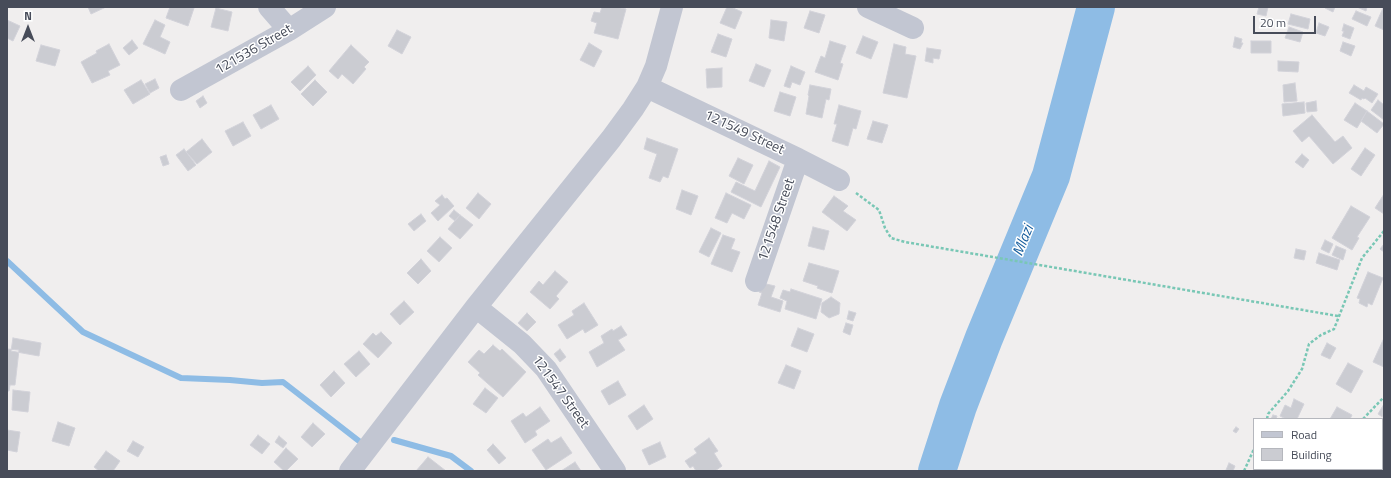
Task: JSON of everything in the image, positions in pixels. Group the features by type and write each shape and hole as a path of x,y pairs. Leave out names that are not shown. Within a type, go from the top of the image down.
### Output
{"street":[{"path":"269,7 289,30"},
{"name":"121536 Street","path":"181,90 289,30 325,7"},
{"path":"350,471 476,306 611,139 647,87 656,66 672,7"},
{"path":"868,7 913,28"},
{"name":"121549 Street","path":"647,87 798,158 840,180"},
{"name":"121548 Street","path":"756,281 798,158"},
{"name":"121547 Street","path":"476,306 522,344 546,369 615,471"}],"path":[{"path":"840,180 879,210 885,228 892,238 905,242 1338,316"},
{"path":"1267,418 1268,414 1288,391 1302,369 1309,344 1321,335 1334,329 1362,258 1384,231"},
{"path":"1364,418 1384,398"},
{"path":"1244,471 1253,451"},
{"path":"1313,471 1317,470"}],"building":[{"path":"88,7 106,7 91,14"},
{"path":"170,7 194,8 188,26 166,18"},
{"path":"602,7 626,9 618,39 594,33 597,23 591,21 594,12 600,13"},
{"path":"727,7 731,7 742,12 735,29 720,23"},
{"path":"1259,7 1268,7 1266,16 1257,14"},
{"path":"1325,7 1335,7 1333,12"},
{"path":"1357,7 1367,7 1366,11"},
{"path":"216,8 232,12 228,31 211,27"},
{"path":"1384,8 1384,30 1375,26"},
{"path":"810,11 825,15 819,33 804,28"},
{"path":"1356,11 1371,17 1367,26 1352,19"},
{"path":"1291,14 1310,19 1308,29 1288,24"},
{"path":"7,20 20,26 13,41 7,38"},
{"path":"155,20 165,25 160,37 170,42 165,54 143,44"},
{"path":"771,20 787,22 784,41 769,38"},
{"path":"1319,23 1329,27 1325,36 1316,33"},
{"path":"1344,24 1354,28 1350,39 1342,36"},
{"path":"1289,27 1303,32 1300,42 1285,38"},
{"path":"397,30 411,37 402,54 388,46"},
{"path":"718,34 732,39 726,57 711,52"},
{"path":"863,36 878,42 871,59 856,53"},
{"path":"1235,37 1242,39 1241,43 1243,43 1240,49 1233,47"},
{"path":"132,40 138,48 129,55 123,48"},
{"path":"830,41 846,46 840,63 843,64 838,80 815,72 821,56 825,58"},
{"path":"1251,41 1271,41 1271,53 1251,53"},
{"path":"1343,42 1355,46 1351,56 1340,51"},
{"path":"589,43 602,51 594,67 580,60"},
{"path":"109,44 120,65 108,71 110,75 92,83 81,62"},
{"path":"894,44 906,47 905,54 916,56 907,98 883,93"},
{"path":"41,45 60,50 55,66 36,61"},
{"path":"351,45 369,62 364,67 366,69 353,84 342,74 338,79 329,71"},
{"path":"927,48 941,50 939,59 933,58 933,63 925,61"},
{"path":"1278,61 1299,62 1298,72 1278,71"},
{"path":"756,64 771,70 764,87 749,81"},
{"path":"308,66 316,75 300,91 291,82"},
{"path":"791,66 805,72 800,85 792,82 790,88 784,86"},
{"path":"722,68 722,87 707,88 706,69"},
{"path":"155,79 159,88 150,93 145,84"},
{"path":"141,80 150,94 133,104 124,90"},
{"path":"315,80 327,92 313,106 301,94"},
{"path":"1295,83 1297,101 1284,102 1283,85"},
{"path":"810,85 831,89 829,100 826,99 822,118 806,114"},
{"path":"1354,85 1364,91 1366,87 1378,94 1372,103 1365,98 1362,98 1361,100 1349,93"},
{"path":"780,92 796,97 790,116 774,111"},
{"path":"203,96 207,103 200,108 196,101"},
{"path":"1378,100 1384,105 1384,120 1371,110"},
{"path":"1316,101 1317,111 1307,112 1306,103"},
{"path":"1304,102 1305,113 1283,116 1282,104"},
{"path":"1355,103 1367,111 1357,128 1344,120"},
{"path":"271,105 279,119 261,129 253,115"},
{"path":"839,105 861,111 856,129 853,128 848,146 832,141 837,124 834,124"},
{"path":"1367,111 1384,124 1377,133 1361,121"},
{"path":"1312,115 1335,142 1343,136 1352,148 1333,164 1309,136 1302,142 1293,131"},
{"path":"873,121 888,125 882,143 867,139"},
{"path":"243,122 251,136 233,146 225,131"},
{"path":"647,138 678,149 668,178 663,176 660,182 649,178 657,154 644,149"},
{"path":"202,139 212,152 197,164 186,152"},
{"path":"1365,148 1375,155 1361,176 1351,169"},
{"path":"184,149 196,165 188,171 176,155"},
{"path":"1302,154 1309,160 1303,168 1295,162"},
{"path":"166,155 169,164 163,166 160,157"},
{"path":"738,158 753,165 744,184 729,176"},
{"path":"769,161 780,167 761,207 731,192 736,182 755,191"},
{"path":"682,190 698,196 691,215 676,209"},
{"path":"478,193 491,204 479,219 466,208"},
{"path":"726,193 751,205 744,219 732,213 727,223 715,218"},
{"path":"1384,194 1384,214 1375,208"},
{"path":"442,195 454,206 438,221 431,213 440,205 435,201"},
{"path":"834,196 848,206 843,211 856,220 847,231 822,212"},
{"path":"1351,206 1370,217 1357,237 1359,238 1352,250 1332,238"},
{"path":"454,210 460,215 455,221 449,216"},
{"path":"421,214 426,221 414,231 408,224"},
{"path":"460,215 473,225 460,239 448,229"},
{"path":"813,227 829,231 824,250 808,246"},
{"path":"711,228 721,233 709,257 699,252"},
{"path":"723,235 735,239 731,249 740,252 732,272 711,264"},
{"path":"440,237 452,248 439,262 427,251"},
{"path":"1325,240 1333,244 1329,253 1321,249"},
{"path":"1384,244 1384,252 1380,249"},
{"path":"1336,246 1346,250 1343,260 1332,255"},
{"path":"1296,249 1306,251 1304,260 1294,258"},
{"path":"1319,253 1340,260 1337,270 1316,263"},
{"path":"421,259 431,271 418,284 407,273"},
{"path":"809,263 839,271 832,293 803,281"},
{"path":"555,271 568,282 556,296 559,299 550,309 530,292 539,281 543,285"},
{"path":"1368,272 1383,278 1372,305 1368,303 1367,307 1359,303 1360,299 1357,298"},
{"path":"762,283 775,286 771,297 783,301 780,312 758,305 762,293 759,292"},
{"path":"791,289 822,299 816,319 785,309 787,301 780,298 783,290 790,292"},
{"path":"831,297 840,303 839,314 829,318 821,312 822,303"},
{"path":"404,301 414,312 400,325 390,314"},
{"path":"584,303 598,325 585,333 583,329 567,339 558,325 574,315 572,311"},
{"path":"849,311 856,313 853,321 847,319"},
{"path":"527,313 536,322 527,331 518,323"},
{"path":"846,323 853,325 850,335 843,332"},
{"path":"621,326 627,335 618,340 625,350 597,367 589,352 604,343 601,336 612,329 613,331"},
{"path":"798,328 814,334 807,352 791,346"},
{"path":"381,332 392,343 378,358 363,344 373,333 376,336"},
{"path":"13,338 41,343 39,356 11,351"},
{"path":"1384,338 1384,367 1373,362"},
{"path":"1327,343 1336,348 1330,359 1321,355"},
{"path":"493,345 500,351 502,349 526,372 503,397 478,375 480,373 468,362 479,350 484,354"},
{"path":"7,349 19,350 15,385 10,385 9,391 7,391"},
{"path":"560,349 566,357 560,362 554,354"},
{"path":"359,351 370,364 356,377 344,364"},
{"path":"1348,363 1363,371 1351,393 1336,384"},
{"path":"786,365 801,371 794,389 778,383"},
{"path":"334,371 345,383 331,397 320,385"},
{"path":"618,381 626,395 609,405 601,391"},
{"path":"485,388 498,398 486,413 473,404"},
{"path":"13,390 30,392 28,412 12,410"},
{"path":"1294,399 1304,404 1297,418 1284,418 1280,416 1285,405 1291,408"},
{"path":"1384,404 1384,418 1378,414"},
{"path":"644,405 653,419 637,430 628,416"},
{"path":"540,407 550,421 535,431 537,435 525,443 511,421 523,413 526,417"},
{"path":"1337,407 1352,415 1350,418 1331,418"},
{"path":"1273,415 1277,416 1276,418 1272,418"},
{"path":"58,422 75,428 69,446 52,441"},
{"path":"313,423 325,434 312,447 301,437"},
{"path":"1236,427 1239,429 1236,433 1233,431"},
{"path":"7,430 20,432 17,452 7,450"},
{"path":"258,435 270,444 262,454 250,445"},
{"path":"279,436 287,443 283,448 275,442"},
{"path":"561,437 572,453 546,470 532,450 548,439 551,443"},
{"path":"709,438 718,451 714,453 722,466 715,471 696,471 693,466 690,468 685,461 697,453 694,449"},
{"path":"133,441 144,447 138,457 127,451"},
{"path":"660,442 666,457 649,465 642,450"},
{"path":"493,444 506,458 499,464 487,450"},
{"path":"286,448 298,459 286,471 284,471 274,462"},
{"path":"106,451 120,461 113,471 99,471 94,467"},
{"path":"428,457 446,471 416,471"},
{"path":"575,462 581,471 561,471"},
{"path":"1229,463 1235,466 1233,471 1226,470"},
{"path":"1334,470 1354,470 1354,471"}],"waterway":[{"name":"Mlazi","path":"937,471 958,406 984,338 1051,176 1096,7"},
{"path":"7,261 83,332 181,378 262,383 283,382 359,441"},
{"path":"394,440 451,456 471,471"}]}
